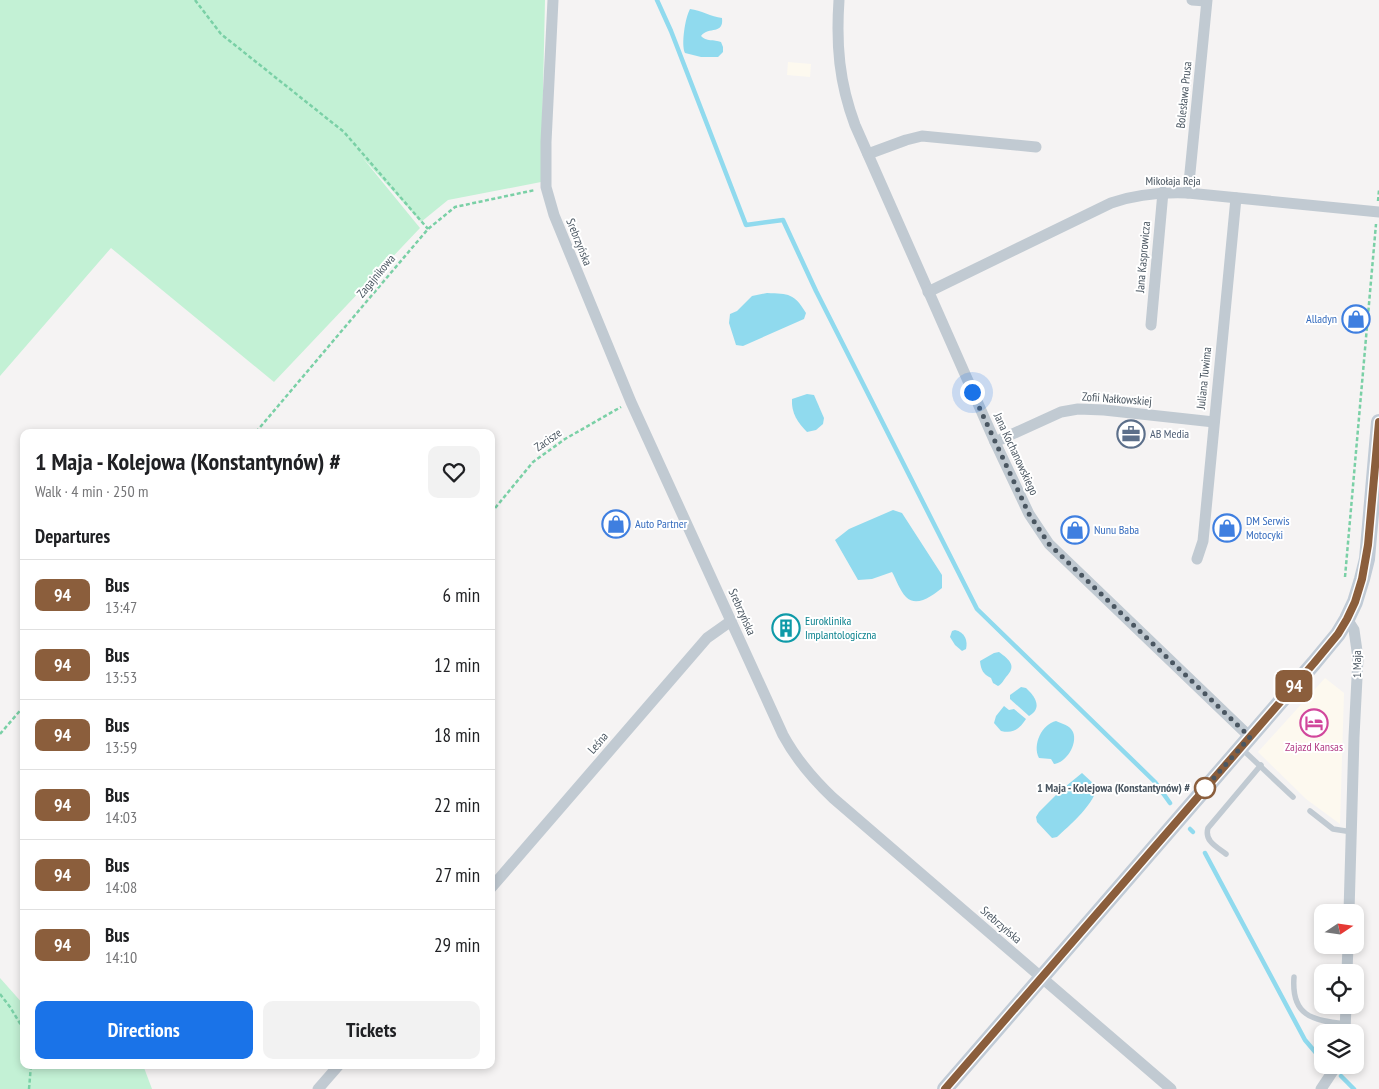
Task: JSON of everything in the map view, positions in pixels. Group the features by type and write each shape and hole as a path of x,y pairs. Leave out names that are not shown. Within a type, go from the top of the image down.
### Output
{"street":[{"name":"Srebrzyńska","path":"553,0 546,142 546,187 564,243 631,402 793,754 832,798 1171,1089"},
{"name":"Jana Kochanowskiego","path":"839,0 838,58 842,85 855,125 995,442 1029,514 1049,544 1246,742"},
{"path":"1192,0 1206,1"},
{"name":"Bolesława Prusa","path":"1188,193 1206,1"},
{"path":"868,154 922,136 1036,147"},
{"name":"Mikołaja Reja","path":"928,292 1128,197 1163,192 1188,193 1378,211"},
{"name":"Jana Kasprowicza","path":"1151,325 1163,192"},
{"name":"Juliana Tuwima","path":"1197,559 1203,541 1236,198"},
{"name":"Zofii Nałkowskiej","path":"995,442 1061,412 1078,409 1214,422"},
{"path":"945,1089 1246,742 1328,646 1347,619 1359,591 1367,559 1379,422"},
{"name":"1 Maja","path":"1347,619 1354,630 1358,658 1349,904"},
{"name":"Leśna","path":"495,883 707,638 731,621"},
{"path":"318,1089 336,1069"},
{"path":"1321,1089 1331,1074"}],"lane":[{"path":"1246,742 1260,765 1293,797"},
{"path":"1226,854 1207,838 1208,828 1260,765"},
{"path":"1310,811 1333,829 1352,832"},
{"path":"1294,977 1294,996 1302,1012 1310,1017 1332,1024"}],"path":[{"path":"195,0 221,34 344,132 428,229"},
{"name":"Zagajnikowa","path":"259,429 428,229 455,207 546,187"},
{"path":"1345,577 1378,211"},
{"name":"Zacisze","path":"495,508 533,462 565,438 631,402"},
{"path":"0,734 20,711"},
{"path":"0,994 20,1023"},
{"path":"29,1089 32,1069"}],"shaded area":[{"path":"788,62 811,64 810,77 787,75"},
{"name":"Zajazd Kansas","path":"1325,678 1344,693 1340,824 1306,799 1258,752"}],"green space":[{"path":"0,0 545,0 541,182 448,200 421,222 362,157 420,228 274,382 111,248 0,376"},
{"path":"0,978 20,1000 20,1069 144,1069 152,1089 0,1089"}],"water":[{"path":"690,9 722,18 721,27 708,31 701,36 705,39 721,42 723,52 718,57 701,57 685,53 683,44 684,31"},
{"path":"767,293 786,294 794,298 806,313 804,319 743,346 736,345 729,323 730,314 737,311 752,296"},
{"path":"807,394 814,395 824,418 823,424 816,430 807,432 796,417 792,399"},
{"path":"893,510 902,513 942,575 942,588 920,601 910,600 906,597 892,572 872,579 858,580 835,540 849,529"},
{"path":"955,630 963,635 967,643 966,649 962,651 950,637 952,631"},
{"path":"999,652 1012,666 1009,673 998,686 983,671 980,661"},
{"path":"1021,687 1026,688 1035,698 1036,709 1029,716 1010,699 1010,695"},
{"path":"1004,706 1009,710 1014,709 1026,719 1013,731 1001,731 994,723 996,716"},
{"path":"1056,721 1070,728 1073,732 1074,742 1067,757 1054,764 1051,759 1039,758 1037,747 1040,736 1046,726"},
{"path":"1082,773 1096,786 1092,799 1068,827 1057,837 1052,838 1037,822 1036,817 1060,791"}],"waterway":[{"path":"657,0 671,31 746,225 783,220 816,291 977,609 1155,782 1170,803"},
{"path":"1190,829 1193,832"},
{"path":"1205,853 1305,1040 1314,1051"},
{"path":"1341,1076 1354,1089"}],"bus line":[{"name":"94","path":"945,1089 1338,634 1355,602 1365,571 1379,422"}],"place":[{"name":"Alladyn","path":"1356,319"},
{"name":"AB Media","path":"1131,434"},
{"name":"Auto Partner","path":"616,524"},
{"name":"DM Serwis Motocyki","path":"1227,528"},
{"name":"Nunu Baba","path":"1075,530"},
{"name":"Euroklinika Implantologiczna","path":"786,628"},
{"name":"Zajazd Kansas","path":"1314,723"},
{"name":"1 Maja - Kolejowa (Konstantynów) #","path":"1205,788"}],"route":[{"path":"972,392 1029,514 1049,544 1250,737 1205,788"}]}
